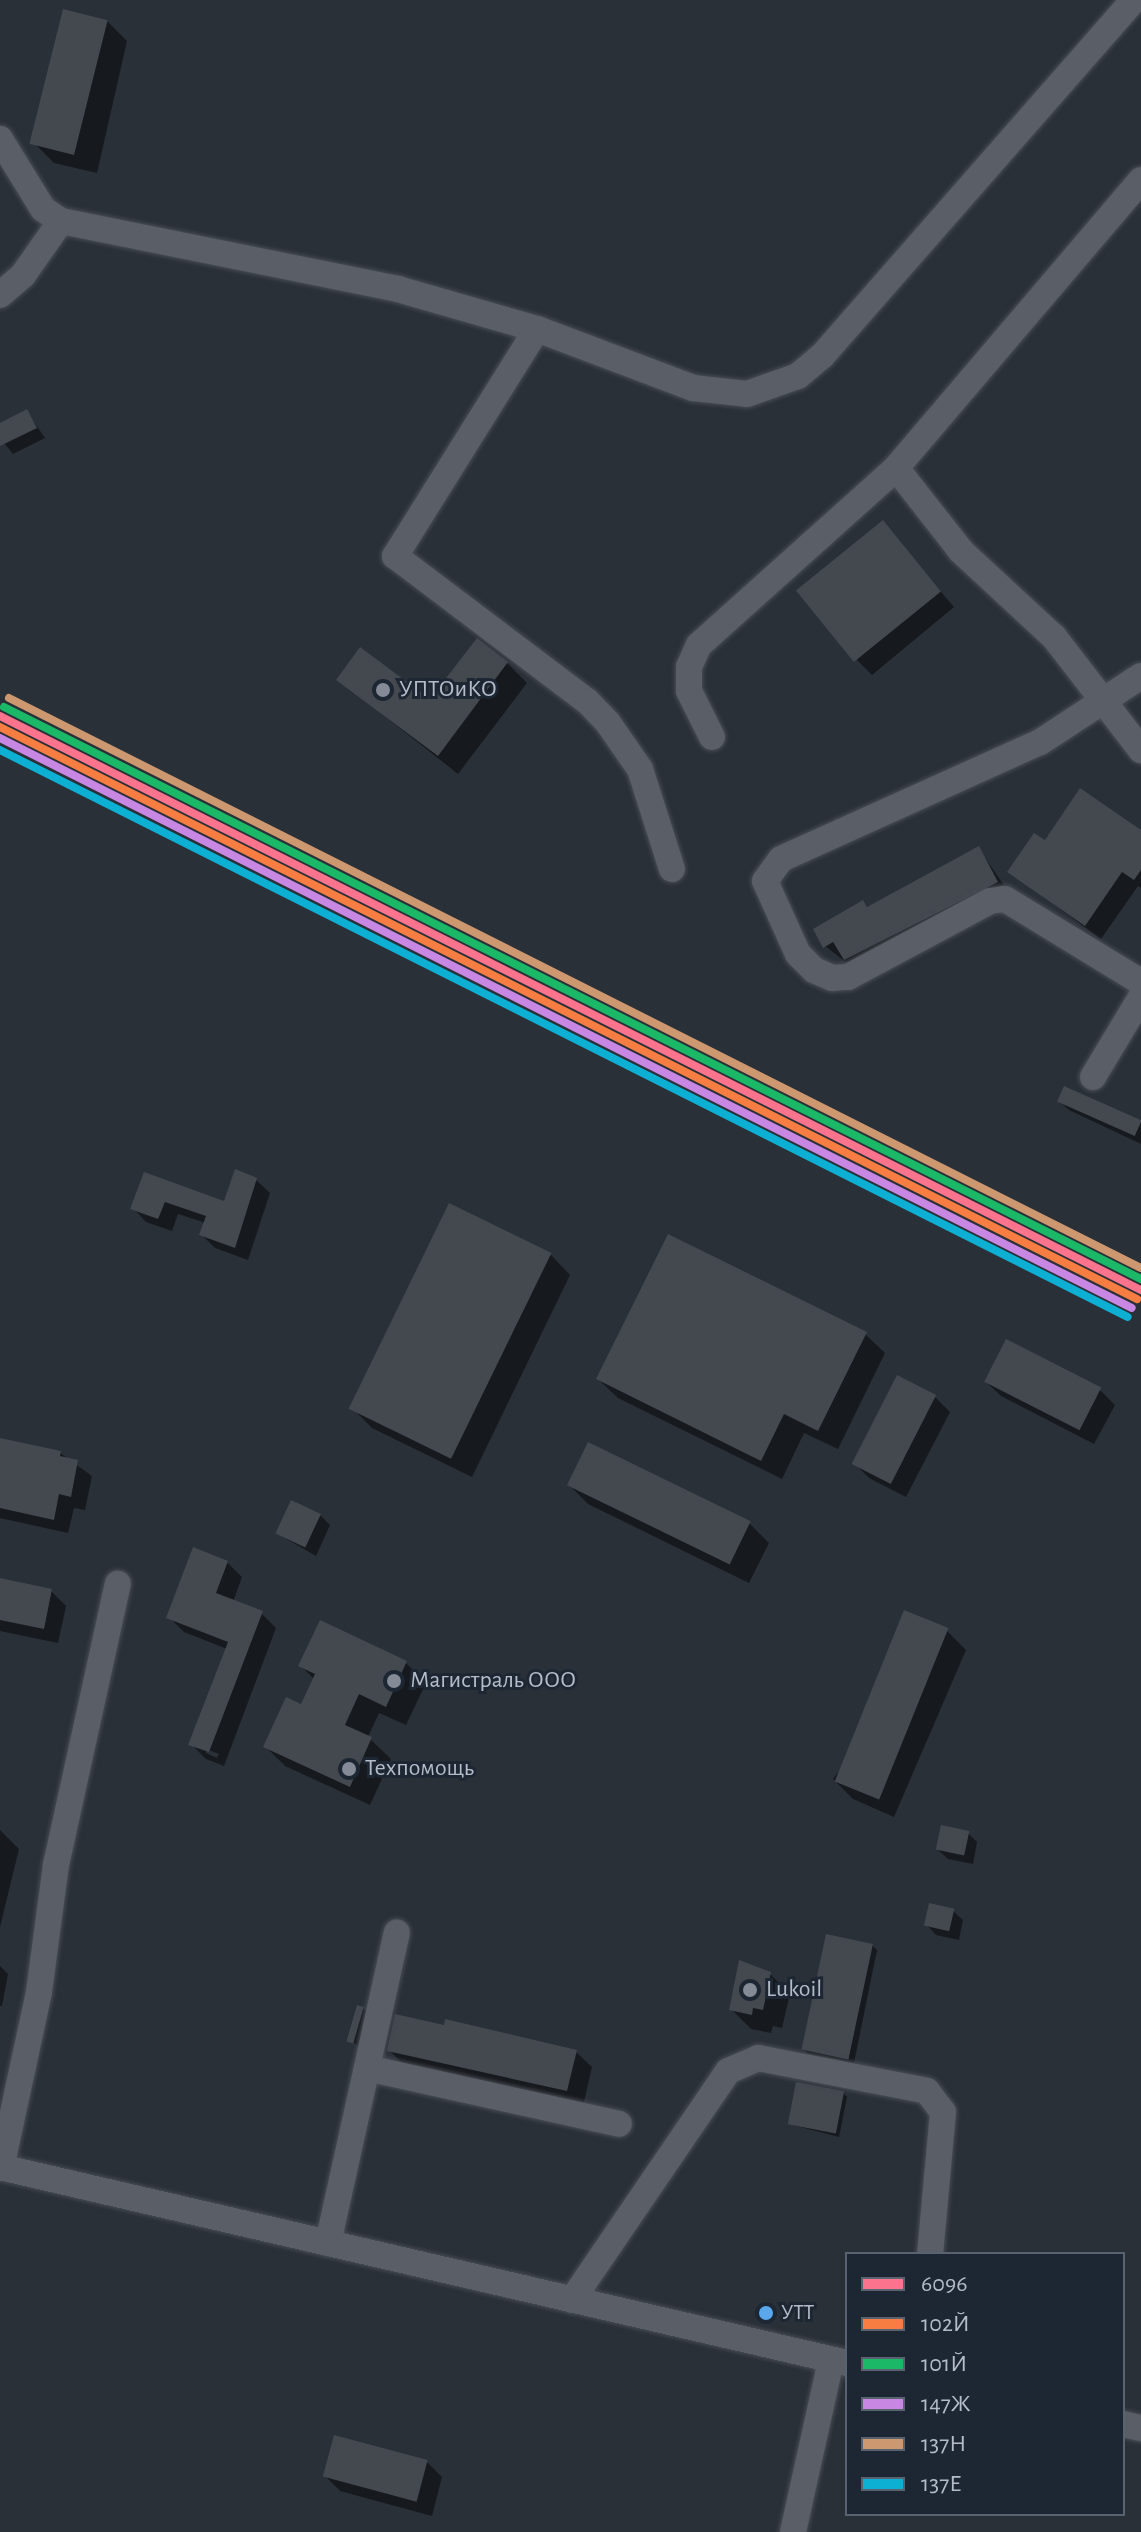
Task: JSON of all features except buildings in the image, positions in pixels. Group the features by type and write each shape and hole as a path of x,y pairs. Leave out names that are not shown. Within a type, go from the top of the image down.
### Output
{"street":[{"path":"0,139 43,209 61,221 398,289 537,329 618,363 716,392 747,394 798,376 822,356 1134,0"},
{"path":"712,737 689,691 689,667 699,645 896,468 1141,180"},
{"path":"0,295 23,275 61,221"},
{"path":"537,329 395,556 587,701 608,723 640,769 672,869"},
{"path":"896,468 961,551 1036,618 1141,750"},
{"path":"1141,676 1105,703 976,774 781,859 765,881 798,954 814,970 832,978 848,977 990,901 1005,899 1141,982"},
{"path":"1093,1077 1141,997"},
{"path":"118,1584 56,1865 39,1992 1,2168 839,2361 793,2532"},
{"path":"328,2243 397,1933"},
{"path":"572,2300 728,2071 758,2058 927,2091 943,2112 930,2252"},
{"path":"367,2068 619,2124"}],"transit line":[{"name":"137Н","path":"9,698 1141,1268"},
{"name":"101Й","path":"4,707 1141,1279"},
{"name":"6096","path":"0,716 1141,1290"},
{"name":"102Й","path":"0,727 1137,1299"},
{"name":"147Ж","path":"0,738 1132,1308"},
{"name":"137Е","path":"0,750 1128,1317"}],"place":[{"name":"УПТОиКО","path":"383,690"},
{"name":"Магистраль ООО","path":"394,1681"},
{"name":"Техпомощь","path":"349,1769"},
{"name":"Lukoil","path":"750,1990"},
{"name":"УТТ","path":"766,2313"}]}
